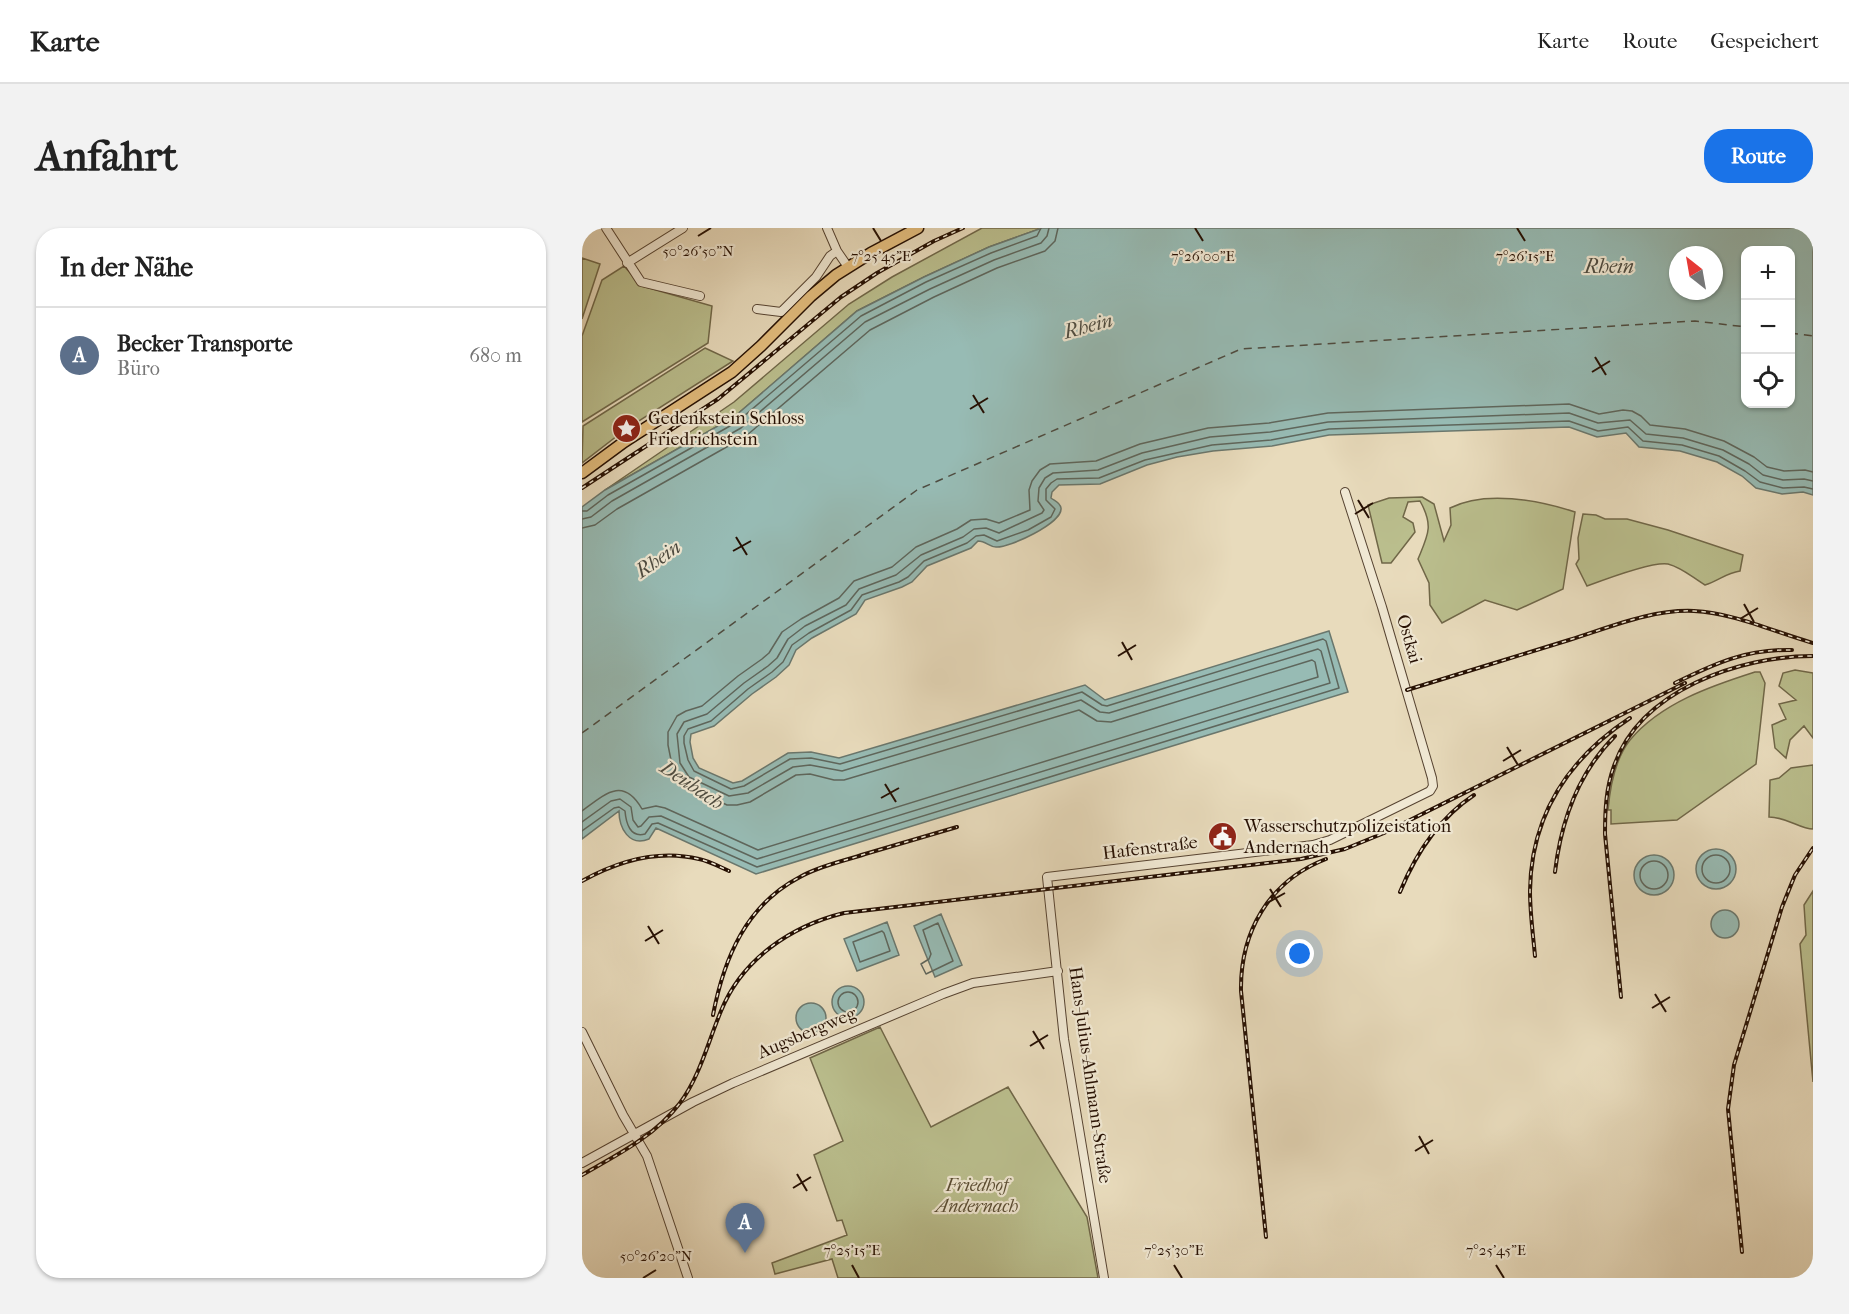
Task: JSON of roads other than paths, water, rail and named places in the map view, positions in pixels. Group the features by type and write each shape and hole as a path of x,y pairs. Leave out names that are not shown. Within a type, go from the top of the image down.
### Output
{"main road":[{"path":"582,472 732,372 811,296 848,267 918,228"}],"street":[{"path":"606,228 641,282 700,296"},
{"path":"627,263 682,228"},
{"path":"827,228 837,251 848,267"},
{"path":"757,309 781,312 816,277 830,256 837,251"},
{"name":"Ostkai","path":"1345,492 1382,607 1432,778 1432,786 1426,794"},
{"name":"Hafenstraße","path":"1047,877 1313,845 1330,840 1426,794"},
{"name":"Hans-Julius-Ahlmann-Straße","path":"1047,877 1064,1039 1104,1278"},
{"name":"Augsbergweg","path":"582,1163 733,1083 943,993 973,983 1058,971"},
{"path":"582,1032 622,1115 647,1156 688,1278"}],"water":[{"path":"1042,228 1813,228 1813,495 1803,492 1782,494 1756,488 1742,476 1717,462 1680,451 1639,447 1626,433 1597,437 1569,427 1329,435 1272,446 1213,451 1177,457 1147,465 1100,484 1059,485 1052,492 1051,498 1061,508 1059,514 1054,521 1034,534 1003,546 994,547 978,541 971,548 927,566 912,582 865,600 856,614 812,638 796,650 789,665 776,677 714,726 691,734 693,758 699,768 733,783 742,781 788,753 811,752 839,758 1085,685 1105,700 1329,631 1348,692 756,874 656,828 649,839 642,841 631,838 623,829 619,811 582,839 582,507 605,490 734,417 857,311 989,247"},
{"path":"1716,849 1730,855 1736,869 1730,883 1716,889 1702,883 1696,869 1702,855"},
{"path":"1654,855 1668,861 1674,875 1668,889 1654,895 1640,889 1634,875 1640,861"},
{"path":"1725,910 1735,914 1739,924 1735,934 1725,938 1715,934 1711,924 1715,914"},
{"path":"941,914 962,965 935,977 914,926"},
{"path":"887,922 899,955 857,971 844,939"},
{"path":"848,986 859,991 864,1002 859,1013 848,1018 837,1013 832,1002 837,991"},
{"path":"811,1003 817,1004 825,1012 825,1024 817,1032 811,1033 805,1032 797,1024 796,1018 797,1012 805,1004"}],"railway":[{"path":"582,488 718,399 841,297 877,273 934,241 963,228"},
{"path":"1407,690 1630,620 1678,611 1724,615 1813,643"},
{"path":"1675,683 1704,669 1746,655 1775,650 1792,650"},
{"path":"1621,997 1605,825 1606,799 1611,774 1627,739 1646,717 1669,698 1696,683 1755,662 1813,656"},
{"path":"582,1175 635,1144 670,1115 693,1082 730,992 755,961 770,947 805,926 844,913 1301,859 1345,849 1384,833 1685,683"},
{"path":"1535,956 1530,899 1532,863 1537,838 1546,814 1557,791 1571,771 1608,734 1630,718"},
{"path":"1555,872 1562,834 1573,799 1591,766 1615,736"},
{"path":"1400,892 1421,850 1439,826 1461,804 1474,795"},
{"path":"713,1015 724,973 740,935 765,902 781,889 807,873 823,867 957,827"},
{"path":"1742,1252 1728,1109 1734,1065 1782,907 1795,875 1813,848"},
{"path":"582,881 624,863 653,856 684,856 699,859 729,871"},
{"path":"1266,1237 1241,991 1242,969 1252,929 1274,895 1306,869 1326,859"}],"place":[{"name":"Gedenkstein Schloss Friedrichstein","path":"627,428"},
{"name":"Wasserschutzpolizeistation Andernach","path":"1223,836"},
{"name":"Becker Transporte","path":"745,1253"}],"water label":[{"name":"Rhein","path":"1609,266"},
{"name":"Rhein","path":"1088,326"},
{"name":"Rhein","path":"658,559"},
{"name":"Deubach","path":"692,785"}],"park label":[{"name":"Friedhof Andernach","path":"977,1195"}]}
